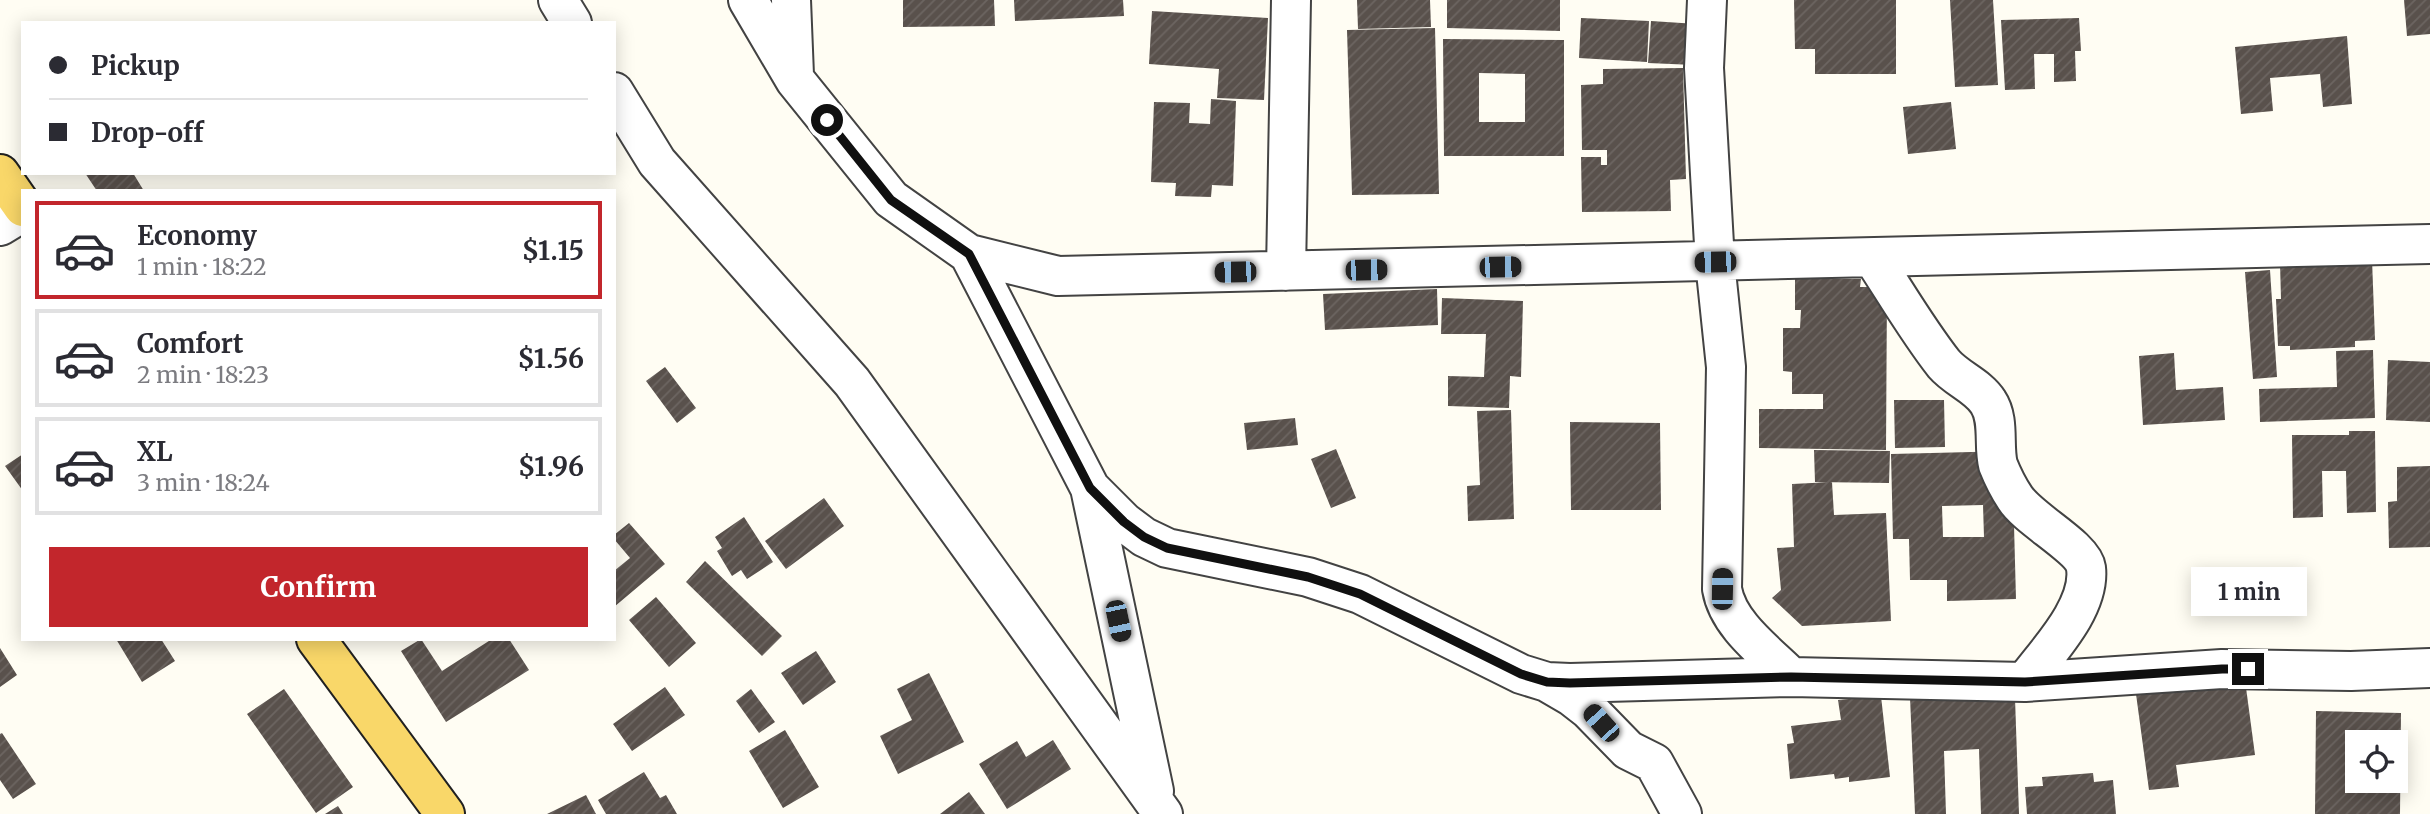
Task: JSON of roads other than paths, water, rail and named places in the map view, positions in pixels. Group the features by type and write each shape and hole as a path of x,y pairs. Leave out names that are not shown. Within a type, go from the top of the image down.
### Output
{"main road":[{"path":"0,174 21,207"},
{"path":"317,641 445,814"}],"street":[{"path":"558,0 571,21"},
{"path":"748,0 795,80 891,200 969,254 1058,276 2430,244"},
{"path":"791,0 795,80"},
{"path":"1286,271 1291,0"},
{"path":"1707,0 1704,68 1715,262 1726,367 1722,589 1725,604 1739,625 1791,677"},
{"path":"616,95 657,162 852,382 1160,810"},
{"path":"0,226 21,211"},
{"path":"969,254 1090,488 1160,810"},
{"path":"1872,258 1944,364 1959,380 1988,402 1993,411 1998,464 2015,499 2029,514 2077,551 2084,561 2086,588 2078,610 2025,682"},
{"path":"1090,488 1124,522 1144,537 1167,548 1308,577 1360,594 1521,674 1547,682 1589,710 1628,750 1654,763 1682,814"},
{"path":"1547,682 1791,677 2025,682 2222,669 2351,671 2430,668"}]}
